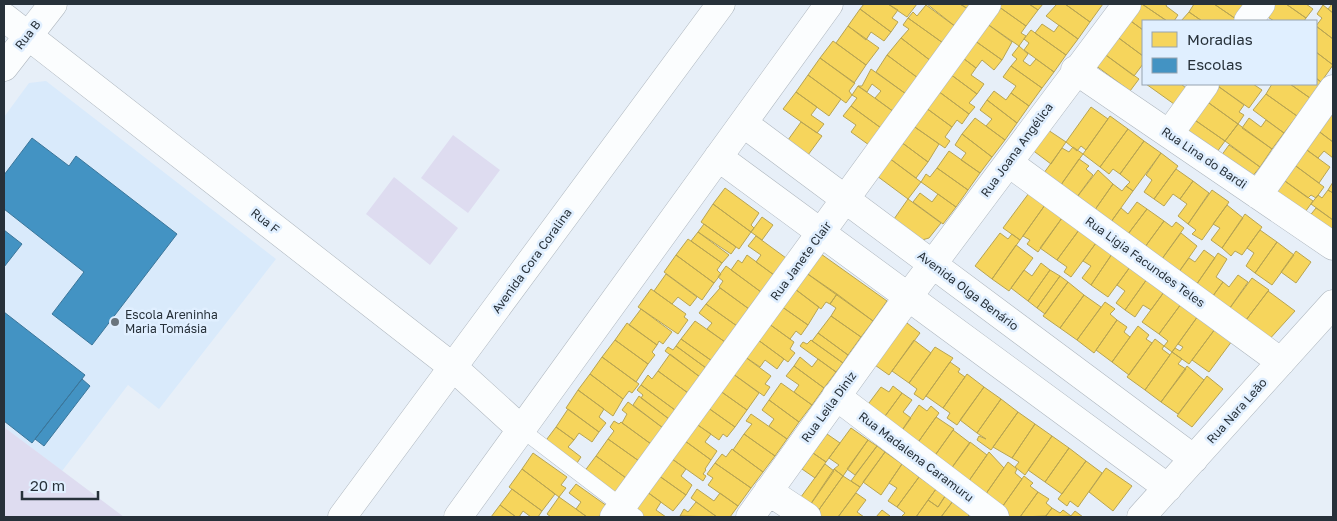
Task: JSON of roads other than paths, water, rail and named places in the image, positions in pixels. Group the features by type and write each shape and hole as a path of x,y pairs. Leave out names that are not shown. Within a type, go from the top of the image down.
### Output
{"street":[{"name":"Rua B","path":"4,67 53,4"},
{"name":"Avenida Cora Coralina","path":"342,517 454,368 721,4"},
{"path":"458,517 829,4"},
{"name":"Rua Janete Clair","path":"624,514 845,199 987,4"},
{"name":"Rua Joana Angélica","path":"908,297 934,265 1076,70 1127,4"},
{"path":"1249,20 1261,4"},
{"name":"Rua F","path":"4,17 454,368 522,430"},
{"name":"Rua Lina do Bardi","path":"1076,70 1333,246"},
{"path":"1170,134 1204,85"},
{"path":"1258,195 1333,89"},
{"name":"Avenida Olga Benário","path":"743,123 1194,459"},
{"path":"718,158 1168,488"},
{"name":"Rua Ligia Facundes Teles","path":"1009,163 1281,362"},
{"name":"Rua Leila Diniz","path":"750,517 908,297"},
{"name":"Rua Nara Leão","path":"1141,517 1333,304"},
{"name":"Rua Madalena Caramuru","path":"836,396 995,517"},
{"path":"768,491 807,517"}],"lane":[{"path":"522,430 624,514"}],"place":[{"name":"Escola Areninha Maria Tomásia","path":"115,322"}]}
